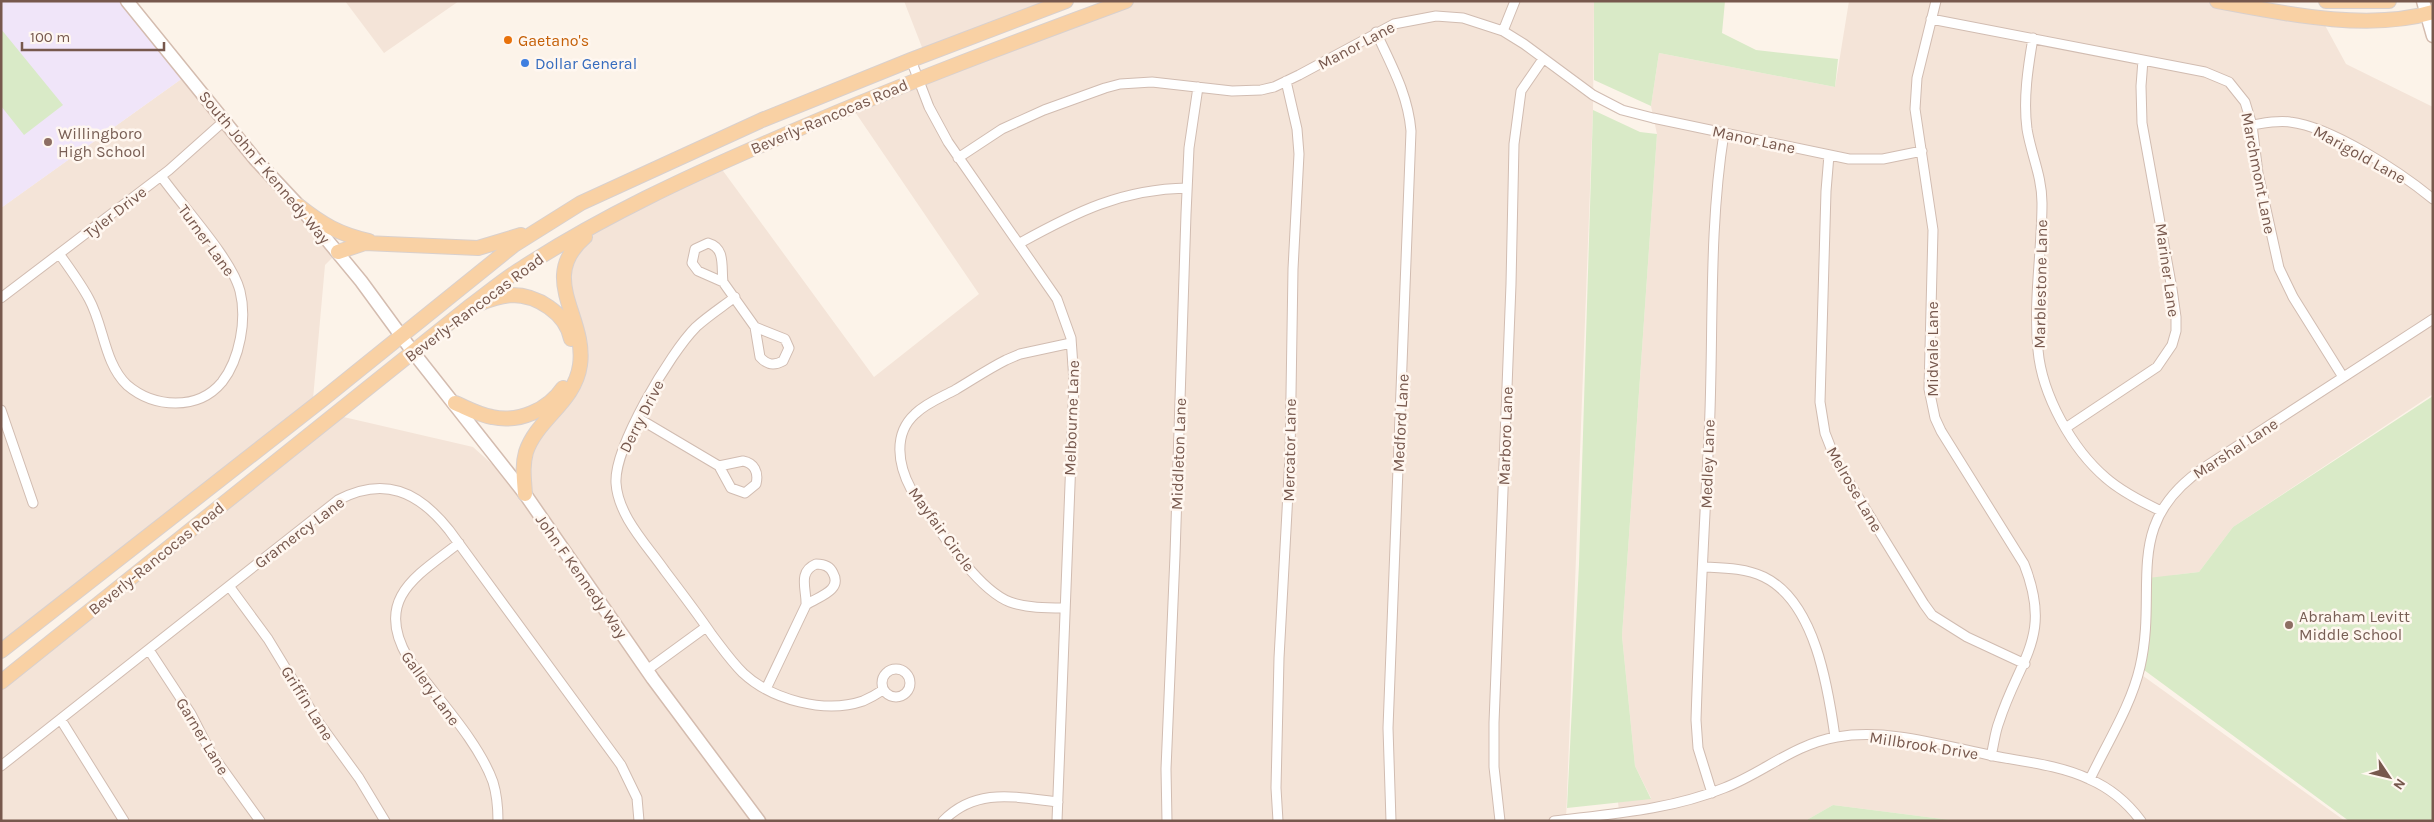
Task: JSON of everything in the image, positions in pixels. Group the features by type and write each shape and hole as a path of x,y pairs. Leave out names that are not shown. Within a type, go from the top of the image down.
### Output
{"main road":[{"name":"Beverly-Rancocas Road","path":"1,652 315,405 514,245 581,203 644,172 762,120 911,60 1066,1"},
{"name":"Beverly-Rancocas Road","path":"1,682 469,307 522,268 609,216 687,177 919,78 1126,1"},
{"path":"2217,1 2321,18 2371,20 2427,9"},
{"path":"2326,1 2389,1"},
{"path":"300,206 322,224 343,234 377,243"},
{"path":"524,494 523,466 526,451 533,437 566,397 575,382 580,365 580,348 565,293 563,275 566,260 574,247 609,216"},
{"path":"338,252 355,245 377,243 478,248 536,231"},
{"path":"455,403 495,418 513,418 530,414 545,407 558,396 568,382 573,366 574,349 570,333 562,319 552,309 539,302 512,295 497,297 469,307"}],"street":[{"name":"South John F Kennedy Way","path":"127,1 224,121 300,206 338,252 401,335"},
{"path":"1502,31 1515,1"},
{"name":"Midvale Lane","path":"1936,1 1917,78 1915,109 1933,230 1929,374 1932,404 1941,431 2018,553 2033,587 2036,626 2033,643 2025,664 1998,723 1991,756"},
{"path":"2427,9 2433,36"},
{"name":"Manor Lane","path":"958,158 1002,129 1044,110 1105,88 1136,82 1246,91 1274,87 1376,32 1408,20 1436,16 1463,18 1502,31 1593,95 1622,110 1830,155 1872,160 1922,151"},
{"name":"Marchmont Lane","path":"1931,19 2205,72 2229,82 2245,102 2252,125 2258,173 2280,268 2293,297 2343,377"},
{"name":"Medford Lane","path":"1376,32 1403,89 1407,102 1410,131 1388,728 1391,821"},
{"name":"Marblestone Lane","path":"2033,38 2026,106 2027,128 2039,172 2042,203 2036,318 2038,350 2045,382 2066,427 2087,458 2105,478 2161,511"},
{"name":"Marboro Lane","path":"1500,821 1494,767 1494,723 1511,284 1514,144 1521,92 1543,59"},
{"name":"Melbourne Lane","path":"911,60 934,117 958,158 984,197 1020,243 1057,299 1068,325 1074,381 1057,821"},
{"name":"Mariner Lane","path":"2066,427 2157,367 2172,345 2176,331 2172,289 2142,123 2141,86 2143,60"},
{"name":"Mercator Lane","path":"1278,821 1276,788 1279,658 1290,456 1293,269 1299,154 1297,129 1286,81"},
{"name":"Middleton Lane","path":"1168,821 1166,776 1176,555 1187,188 1190,140 1198,87"},
{"name":"Tyler Drive","path":"1,298 60,255 161,176 224,121"},
{"name":"Marigold Lane","path":"2252,125 2282,121 2314,128 2384,164 2433,198"},
{"name":"Medley Lane","path":"1712,793 1701,761 1697,735 1713,277 1719,171 1724,133"},
{"name":"Melrose Lane","path":"1830,155 1826,191 1820,386 1821,417 1829,448 1914,592 1932,615 1967,638 2025,664"},
{"name":"Turner Lane","path":"60,255 90,300 113,363 127,384 144,398 161,403 187,402 211,391 221,383 234,360 241,319 240,291 227,264 161,176"},
{"path":"1020,243 1075,213 1112,198 1149,190 1187,188"},
{"path":"723,282 720,252 708,243 698,246 691,258 694,268 723,282 735,297 755,327 760,357 763,361 773,364 783,361 788,353 785,339 755,327"},
{"name":"Derry Drive","path":"735,297 705,320 687,338 670,361 638,418 620,458 616,483 618,496 635,530 706,627 736,666 766,689 798,702 824,704 863,701 883,690"},
{"name":"Marshal Lane","path":"2090,779 2132,692 2141,665 2149,543 2161,511 2173,494 2193,475 2433,319"},
{"name":"John F Kennedy Way","path":"401,335 524,494 647,670 759,821"},
{"name":"Mayfair Circle","path":"1064,608 1015,603 987,587 960,556 911,489 905,478 900,454 904,430 909,420 924,407 1006,360 1020,354 1071,343"},
{"path":"1,410 33,502"},
{"path":"638,418 719,466 728,483 735,491 744,492 756,484 756,469 748,462 719,466"},
{"name":"Gramercy Lane","path":"1,766 338,500 356,491 370,487 382,487 406,494 418,501 440,519 459,543 621,765 636,798 639,821"},
{"name":"Gallery Lane","path":"459,543 408,583 398,601 396,623 401,647 476,749 489,772 496,793 498,821"},
{"path":"766,689 806,605 804,574 816,564 826,566 834,573 832,589 806,605"},
{"path":"1704,567 1729,568 1752,572 1776,584 1785,594 1805,624 1820,656 1835,737"},
{"name":"Griffin Lane","path":"229,586 268,639 319,723 359,778 385,821"},
{"path":"647,670 706,627"},
{"name":"Garner Lane","path":"149,650 191,714 211,753 260,821"},
{"path":"60,720 124,821"},
{"name":"Millbrook Drive","path":"1554,821 1661,806 1712,793 1740,781 1808,744 1835,737 1863,735 1892,737 2061,769 2090,779 2120,798 2141,821"},
{"path":"943,821 960,806 979,799 1015,797 1058,802"}],"shaded area":[{"name":"Willingboro High School","path":"1,1 127,1 187,75 1,208"},
{"path":"345,1 459,1 384,53"},
{"path":"904,1 1066,1 925,55"},
{"path":"1126,1 1594,1 1593,110 1566,821 1,821 1,682 335,415 473,447 524,493 523,467 580,365 566,260 609,216 718,164 874,377 979,294 851,106"},
{"path":"1849,1 2226,1 2321,18 2346,64 2433,107 2433,394 2233,527 2199,572 2174,575 2139,673 2345,821 1958,821 1833,805 1805,821 1620,821 1618,802 1651,798 1635,766 1622,636 1657,134 1651,106 1659,53 1835,87"},
{"path":"187,75 338,252 325,265 313,399 1,651 1,208"}],"green space":[{"path":"1594,1 1725,1 1722,33 1756,50 1838,59 1835,87 1659,53 1651,106 1594,80"},
{"path":"1,29 63,105 24,135 1,106"},
{"path":"1593,110 1640,132 1657,134 1622,636 1635,766 1651,799 1567,808 1579,564"},
{"name":"Abraham Levitt Middle School","path":"2433,396 2433,821 2349,821 2140,667 2148,578 2199,572 2233,527"},
{"path":"1833,805 1958,821 1805,821"}],"place":[{"name":"Gaetano's","path":"508,40"},
{"name":"Dollar General","path":"525,63"},
{"name":"Willingboro High School","path":"48,142"},
{"name":"Abraham Levitt Middle School","path":"2289,625"}]}
